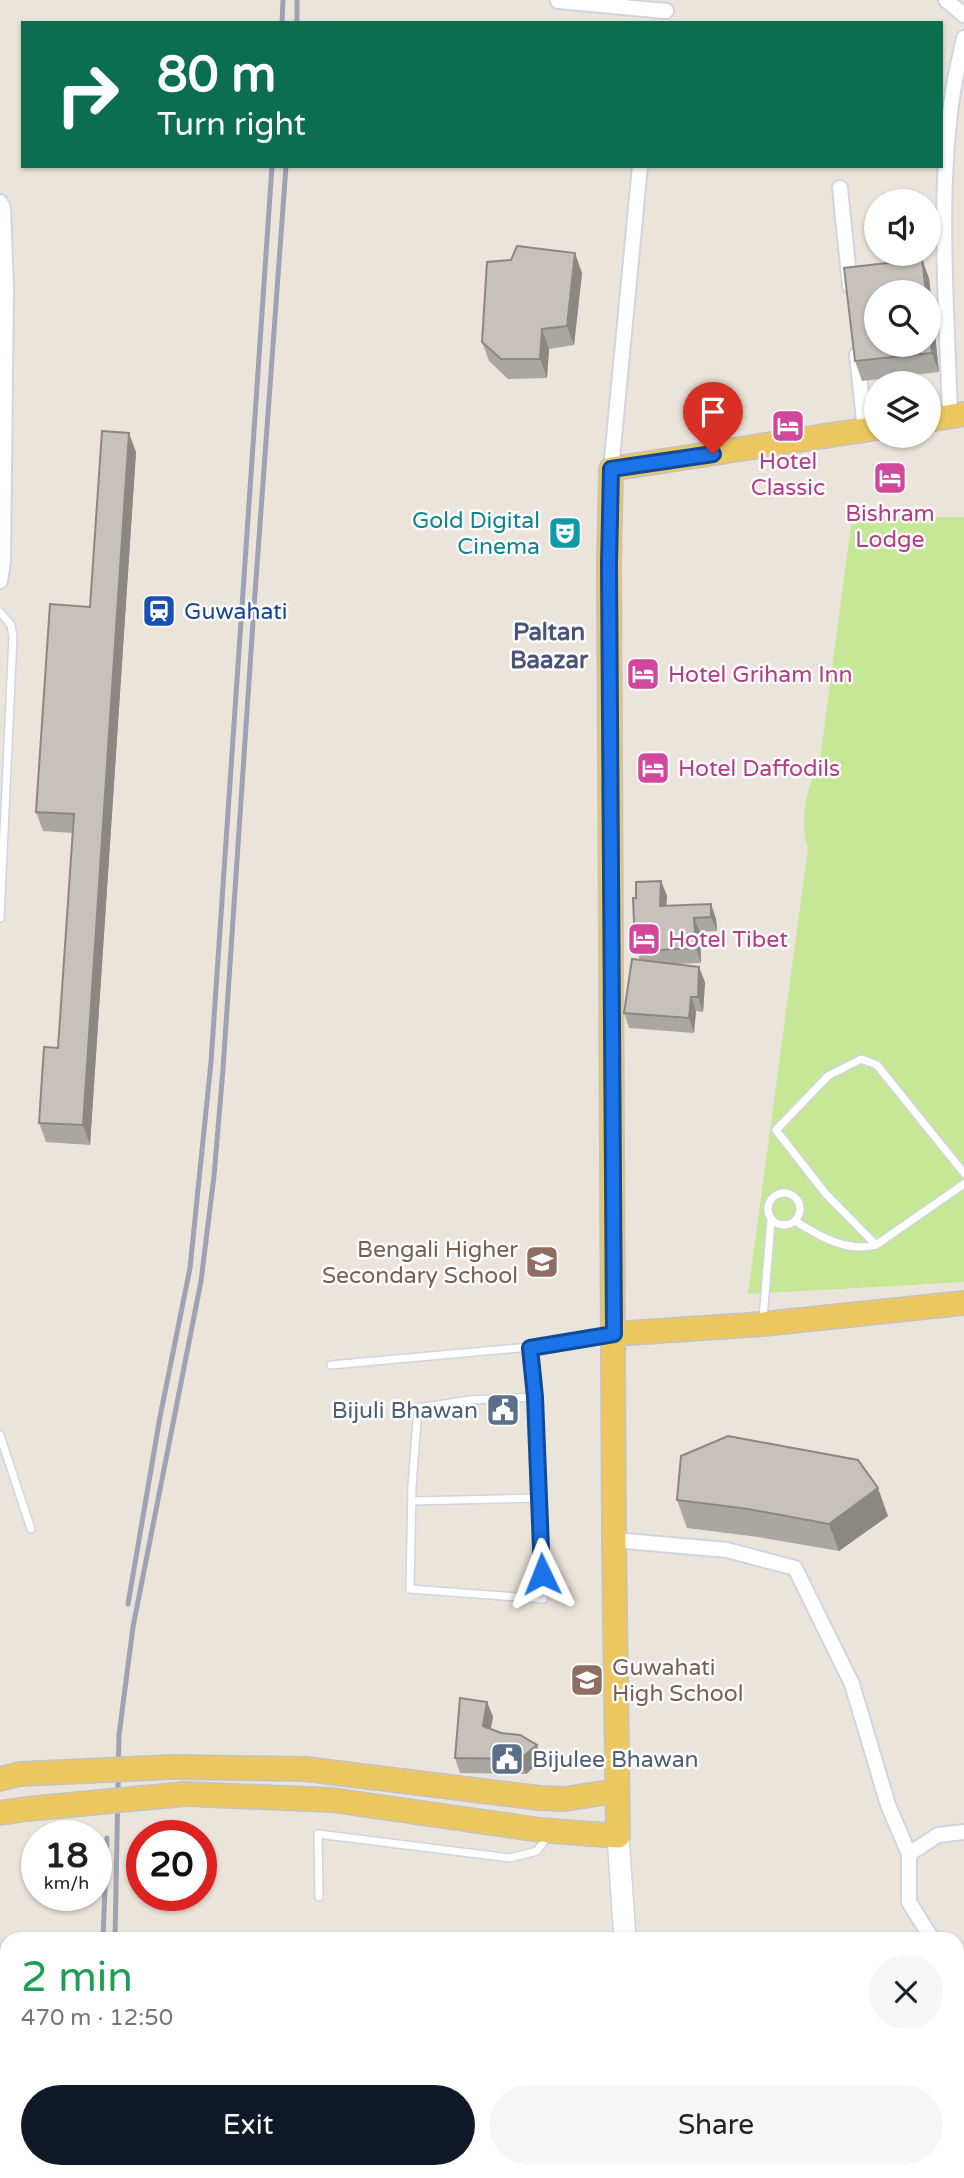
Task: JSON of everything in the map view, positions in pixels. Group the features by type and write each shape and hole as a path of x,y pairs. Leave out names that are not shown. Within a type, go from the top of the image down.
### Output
{"main road":[{"path":"0,1813 184,1794 332,1800 546,1831 618,1836 609,564 611,469 864,430"},
{"path":"614,1334 763,1324 964,1303"},
{"path":"0,1779 20,1774 172,1767 305,1769 540,1798 564,1799 617,1791"}],"street":[{"path":"946,0 964,15"},
{"path":"558,1 666,11"},
{"path":"948,416 946,178 953,92 964,38"},
{"path":"611,469 640,168"},
{"path":"840,188 851,296"},
{"path":"0,202 3,207 4,562 0,581"},
{"path":"856,336 864,386"},
{"path":"614,1540 727,1550 794,1568 852,1684 888,1805 909,1854 909,1902 928,1932"},
{"path":"909,1854 938,1835 964,1832"},
{"path":"618,1836 625,1932"}],"lane":[{"path":"0,612 11,625 13,637 0,918"},
{"path":"876,1245 825,1193 776,1130 828,1076 862,1059 877,1065 964,1173"},
{"path":"795,1221 823,1238 863,1248 876,1245 964,1184"},
{"path":"763,1324 771,1220 768,1214 769,1201 773,1196 785,1192 800,1203 799,1216 795,1221 783,1225 771,1220"},
{"path":"331,1365 530,1348 614,1334"},
{"path":"530,1348 535,1397 543,1599 410,1589 418,1408 470,1400 535,1397"},
{"path":"0,1436 31,1529"},
{"path":"412,1501 539,1498"},
{"path":"319,1897 318,1835 510,1858 537,1851 546,1831"}],"green space":[{"path":"852,517 964,517 964,1282 748,1294 808,848 804,815 820,760"}],"building":[{"path":"517,246 575,253 567,326 542,329 540,359 501,359 482,342 487,262 511,260"},
{"path":"923,266 925,280 864,280 864,357 894,357 855,361 844,268"},
{"path":"102,431 129,433 83,1125 39,1123 44,1047 58,1048 74,814 36,812 50,604 90,607"},
{"path":"661,881 660,906 711,904 711,917 694,918 696,948 641,951 640,945 635,945 633,898 636,898 636,882"},
{"path":"632,959 699,967 698,997 691,997 689,1018 624,1013"},
{"path":"728,1436 858,1460 878,1488 829,1524 748,1509 677,1500 681,1456"},
{"path":"460,1698 487,1702 483,1726 501,1733 520,1735 537,1745 520,1759 455,1758"}],"railway":[{"path":"282,21 283,0"},
{"path":"297,0 297,21"},
{"path":"128,1604 160,1417 190,1268 211,1062 272,168"},
{"path":"115,1932 119,1735 133,1627 201,1281 214,1176 286,168"},
{"path":"103,1932 104,1911"}],"place":[{"name":"Hotel Classic","path":"788,426"},
{"name":"Bishram Lodge","path":"890,478"},
{"name":"Gold Digital Cinema","path":"565,533"},
{"name":"Guwahati","path":"159,611"},
{"name":"Hotel Griham Inn","path":"643,674"},
{"name":"Hotel Daffodils","path":"653,768"},
{"name":"Hotel Tibet","path":"644,939"},
{"name":"Bengali Higher Secondary School","path":"542,1262"},
{"name":"Bijuli Bhawan","path":"503,1410"},
{"name":"Guwahati High School","path":"587,1680"},
{"name":"Bijulee Bhawan","path":"507,1759"}],"district":[{"name":"Paltan Baazar","path":"549,646"}],"route":[{"path":"542,1574 535,1397 530,1348 614,1334 609,564 611,469 713,454"}]}
